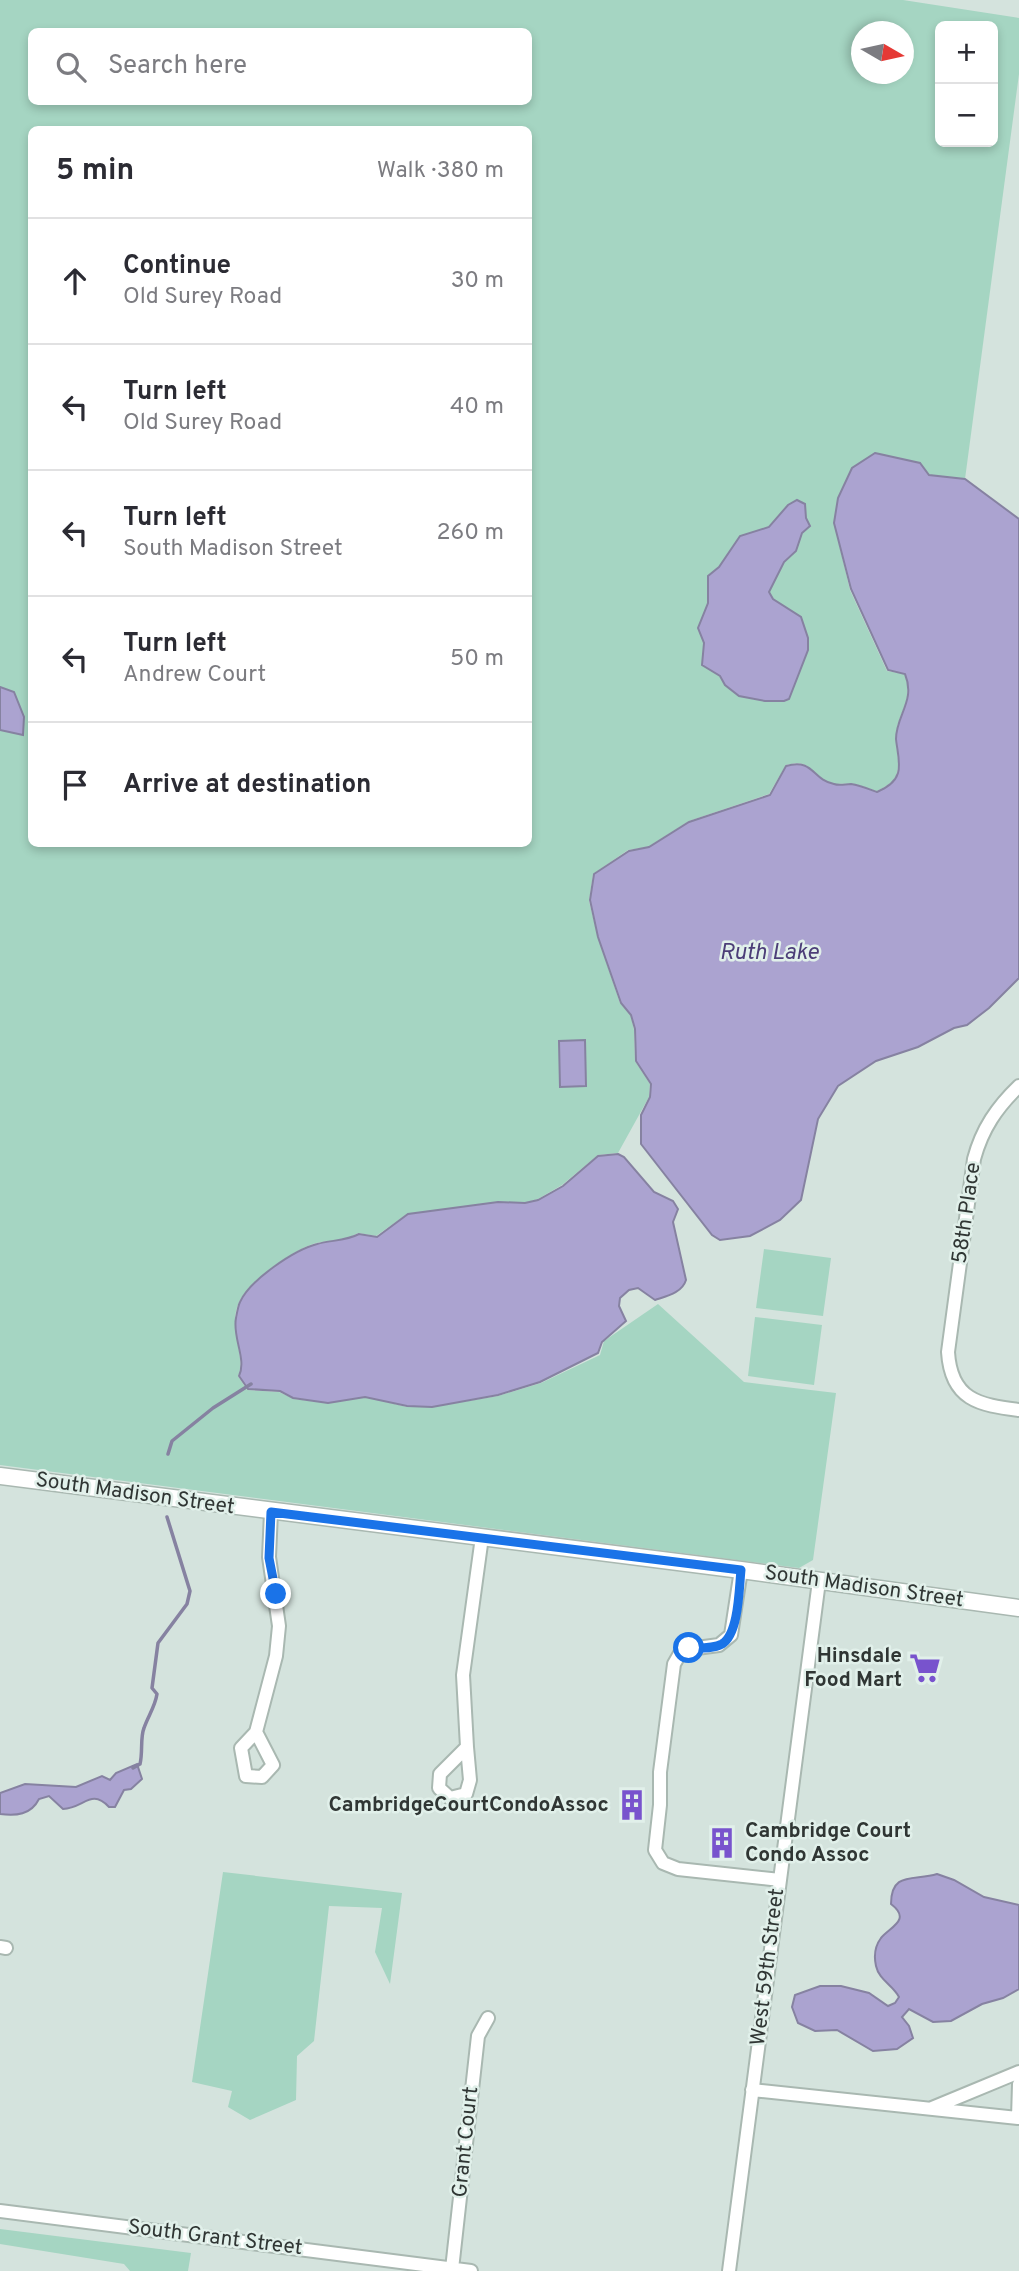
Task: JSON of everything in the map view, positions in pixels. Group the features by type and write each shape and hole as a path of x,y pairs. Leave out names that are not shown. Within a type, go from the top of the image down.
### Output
{"street":[{"name":"58th Place","path":"1019,1086 998,1107 982,1134 971,1171 948,1352 958,1388 980,1404 1019,1410"},
{"name":"South Madison Street","path":"0,1476 1019,1608"},
{"path":"256,1732 278,1642 278,1610 269,1558 271,1512"},
{"path":"467,1747 463,1675 482,1537"},
{"path":"741,1570 731,1635 719,1646 682,1650 674,1664 660,1772 656,1850 663,1863 678,1869 780,1880"},
{"name":"West 59th Street","path":"729,2271 819,1581"},
{"name":"Grant Court","path":"453,2269 478,2036 488,2018"},
{"path":"929,2109 1019,2072"},
{"path":"752,2090 1018,2118 1019,2084"},
{"name":"South Grant Street","path":"0,2211 471,2271"}],"green space":[{"path":"0,0 903,0 1019,18 1019,74 965,479 854,467 838,498 834,523 850,590 887,671 905,674 908,692 897,730 896,776 877,791 854,784 824,781 800,763 786,765 769,794 689,821 648,847 628,850 593,874 589,901 598,938 620,1003 631,1016 635,1061 650,1084 649,1097 618,1153 598,1155 562,1185 525,1203 498,1202 407,1214 376,1236 358,1233 343,1239 307,1246 285,1259 252,1285 239,1302 236,1312 240,1360 238,1376 247,1390 279,1392 294,1399 327,1403 365,1397 407,1407 432,1407 498,1396 541,1383 600,1355 604,1341 658,1304 744,1382 836,1393 813,1560 799,1568 0,1465"},
{"path":"764,1249 831,1258 823,1316 756,1308"},
{"path":"755,1317 822,1325 814,1385 748,1376"},
{"path":"223,1872 402,1893 390,1984 375,1952 382,1908 329,1906 314,2041 297,2056 296,2100 250,2120 228,2107 232,2091 192,2082"},
{"path":"0,2229 191,2253 188,2271 130,2271 124,2264 0,2244"}],"water":[{"name":"Ruth Lake","path":"875,453 920,463 929,475 965,479 1019,519 1019,978 989,1008 967,1025 954,1028 918,1047 876,1061 838,1086 818,1119 801,1200 780,1220 750,1236 720,1240 712,1235 641,1144 641,1115 650,1097 651,1084 636,1061 635,1029 631,1015 621,1003 598,937 590,900 594,874 629,851 649,847 689,822 770,795 786,766 802,765 827,782 851,784 877,792 895,780 899,765 897,730 907,700 908,684 905,674 888,670 851,589 834,523 838,498 852,468"},
{"path":"797,500 805,504 806,518 810,526 802,533 796,551 784,562 769,592 773,599 801,617 808,638 808,650 789,699 765,701 739,696 725,685 720,676 702,665 704,643 698,628 708,603 708,576 719,567 740,536 769,527 788,505"},
{"path":"0,687 14,692 24,717 23,735 0,730"},
{"path":"585,1040 586,1086 560,1087 559,1041"},
{"path":"618,1154 624,1157 654,1192 673,1201 678,1209 673,1222 686,1280 678,1291 655,1300 638,1288 629,1290 620,1298 619,1306 626,1321 602,1342 598,1353 540,1382 498,1395 432,1407 407,1406 365,1397 328,1403 293,1398 280,1391 248,1389 239,1376 241,1362 235,1325 239,1304 253,1284 285,1259 307,1247 359,1234 377,1237 408,1214 498,1202 525,1203 538,1200 563,1186 598,1156"},
{"path":"137,1764 142,1779 131,1789 124,1790 115,1807 92,1799 63,1809 49,1796 39,1799 32,1808 22,1813 0,1814 0,1793 25,1784 76,1787 102,1776 110,1780 116,1773"},
{"path":"937,1874 984,1897 1019,1905 1019,1989 1003,1998 982,2004 951,2021 933,2022 909,2009 902,2017 913,2038 897,2049 873,2051 837,2030 815,2031 798,2023 792,2007 795,1995 820,1986 841,1986 869,1993 888,2006 895,2003 899,1997 880,1975 875,1959 879,1941 899,1919 900,1915 891,1904 892,1894 895,1886 905,1879"}],"waterway":[{"path":"168,1454 172,1441 213,1408 251,1384"},
{"path":"133,1768 140,1764 143,1732 157,1694 152,1688 158,1643 187,1604 190,1591 167,1517"}],"place":[{"name":"Hinsdale Food Mart","path":"925,1668"},
{"name":"CambridgeCourtCondoAssoc","path":"632,1805"},
{"name":"Cambridge Court Condo Assoc","path":"722,1843"}],"route":[{"path":"276,1594 269,1558 271,1512 741,1570 731,1635 719,1646 689,1648"}]}
